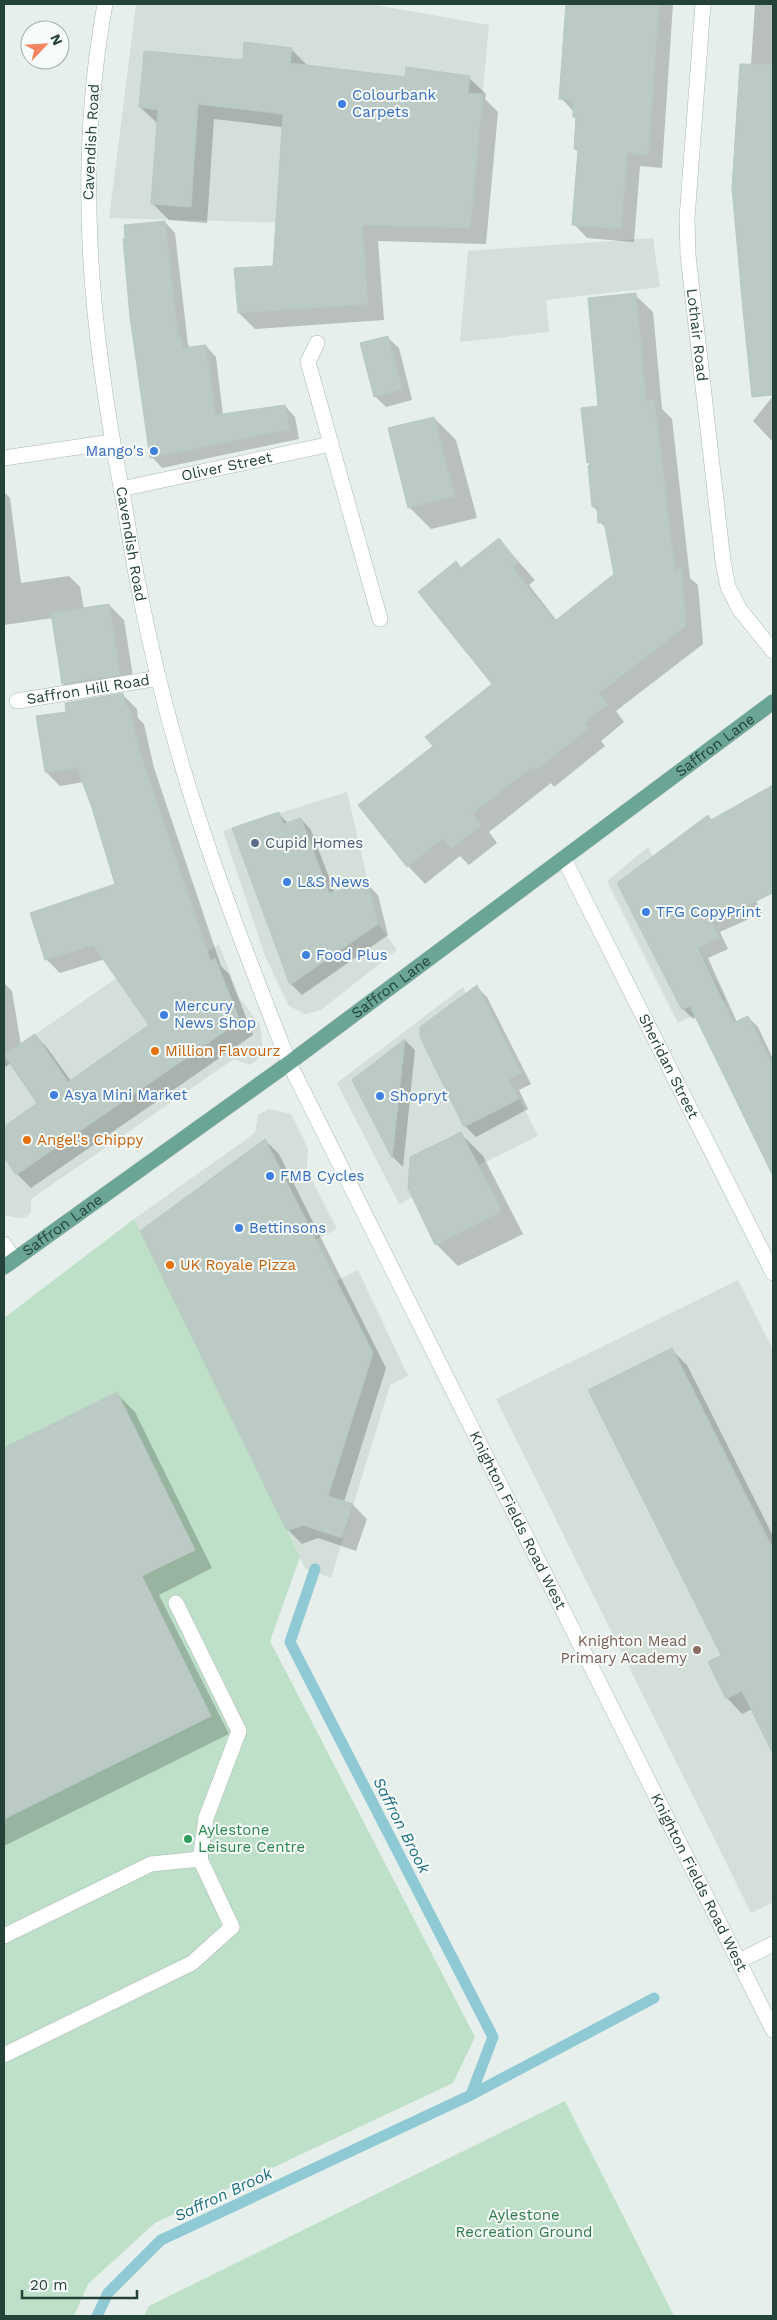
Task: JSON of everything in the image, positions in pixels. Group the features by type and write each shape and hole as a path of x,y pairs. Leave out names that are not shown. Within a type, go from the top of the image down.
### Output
{"main road":[{"name":"Saffron Lane","path":"9,1264 289,1063 773,702"}],"street":[{"name":"Cavendish Road","path":"105,4 90,103 88,222 97,344 112,442 137,580 159,678 202,827 236,929 289,1063"},
{"name":"Lothair Road","path":"703,4 687,218 688,255 722,561 728,587 740,610 773,651"},
{"path":"317,343 308,362 380,618"},
{"path":"4,458 112,442"},
{"name":"Oliver Street","path":"121,489 331,444"},
{"name":"Saffron Hill Road","path":"17,701 159,678"},
{"name":"Sheridan Street","path":"564,859 773,1273"},
{"name":"Knighton Fields Road West","path":"289,1063 773,2030"},
{"path":"4,1244 9,1264"},
{"path":"4,2055 192,1963 232,1927 200,1859 206,1818 239,1731 176,1603"},
{"path":"4,1936 150,1864 200,1859"},
{"path":"739,1961 773,1944"}],"shaded area":[{"path":"136,4 370,4 489,25 470,228 109,218"},
{"path":"653,238 660,287 546,300 549,332 460,342 468,251"},
{"path":"347,792 378,924 397,950 321,1010 305,1014 289,1006 265,956 223,831"},
{"path":"648,847 725,1000 678,1023 607,881"},
{"path":"219,944 239,997 260,1025 263,1049 258,1059 250,1065 234,1059 31,1199 31,1212 26,1217 18,1218 4,1215 4,1056 147,957 163,981"},
{"path":"463,987 538,1136 399,1204 337,1083"},
{"path":"269,1109 291,1114 308,1149 307,1170 337,1229 178,1309 134,1219 255,1133 258,1115"},
{"path":"358,1270 408,1376 390,1385 331,1578 305,1568 199,1351"},
{"name":"Knighton Mead Primary Academy","path":"738,1280 773,1350 773,1902 751,1913 496,1399"}],"green space":[{"name":"Aylestone Leisure Centre","path":"134,1219 300,1557 270,1641 475,2037 453,2083 155,2223 88,2284 74,2316 4,2316 4,1318"},
{"name":"Aylestone Recreation Ground","path":"565,2101 674,2316 144,2316 149,2306"}],"building":[{"path":"566,4 659,4 648,155 627,153 621,229 572,225 578,150 574,149 576,117 573,117 573,100 559,99"},
{"path":"244,42 292,48 290,63 405,77 406,67 470,76 468,93 483,94 470,228 362,225 368,304 238,313 234,268 273,266 283,114 198,104 191,207 151,204 158,110 139,107 144,51 243,60"},
{"path":"740,64 773,65 773,395 752,397 732,188"},
{"path":"165,221 178,338 181,337 183,348 206,345 215,415 285,405 289,429 150,458 130,317 123,239 125,238 124,225"},
{"path":"636,293 646,401 654,400 675,571 681,566 686,626 599,693 608,704 584,723 589,728 536,770 533,766 472,814 481,825 451,849 443,838 407,867 358,805 433,746 425,737 492,684 418,592 456,561 461,568 499,538 518,562 512,567 555,621 614,574 604,522 598,523 597,506 592,507 588,466 592,462 587,463 581,408 598,406 588,298"},
{"path":"388,336 402,389 374,397 360,343"},
{"path":"434,417 455,496 408,508 388,428"},
{"path":"109,604 120,675 62,684 51,613"},
{"path":"123,693 125,704 130,709 140,753 211,962 215,958 240,1021 16,1175 4,1157 4,1127 37,1103 4,1055 35,1034 68,1082 149,1025 93,945 45,960 30,913 115,884 91,805 77,768 45,772 36,716 66,712 65,703"},
{"path":"773,785 773,893 711,922 719,938 698,948 733,1023 748,1016 773,1067 773,1176 690,1006 682,1010 617,883 708,815 711,820"},
{"path":"279,812 283,824 301,818 329,893 368,883 378,924 290,985 232,828"},
{"path":"477,985 521,1073 509,1079 519,1099 464,1127 420,1037 420,1027"},
{"name":"Shopryt","path":"405,1039 392,1158 352,1080"},
{"path":"461,1132 502,1211 435,1245 408,1188 410,1157"},
{"path":"265,1139 373,1353 328,1496 353,1504 342,1538 303,1525 287,1531 140,1231"},
{"path":"672,1348 773,1549 773,1754 742,1691 726,1699 708,1662 721,1655 588,1390"},
{"path":"117,1392 195,1550 142,1576 211,1716 4,1819 4,1448"}],"waterway":[{"name":"Saffron Brook","path":"97,2316 108,2293 161,2240 471,2095 493,2037 290,1642 315,1569"},
{"name":"Saffron Brook","path":"471,2095 654,1998"}],"place":[{"name":"Colourbank Carpets","path":"342,104"},
{"name":"Mango's","path":"154,451"},
{"name":"Cupid Homes","path":"255,843"},
{"name":"L&S News","path":"287,882"},
{"name":"TFG CopyPrint","path":"646,912"},
{"name":"Food Plus","path":"306,955"},
{"name":"Mercury News Shop","path":"164,1015"},
{"name":"Million Flavourz","path":"155,1051"},
{"name":"Asya Mini Market","path":"54,1095"},
{"name":"Shopryt","path":"380,1096"},
{"name":"Angel's Chippy","path":"27,1140"},
{"name":"FMB Cycles","path":"270,1176"},
{"name":"Bettinsons","path":"239,1228"},
{"name":"UK Royale Pizza","path":"170,1265"},
{"name":"Knighton Mead Primary Academy","path":"697,1650"},
{"name":"Aylestone Leisure Centre","path":"188,1839"}]}
